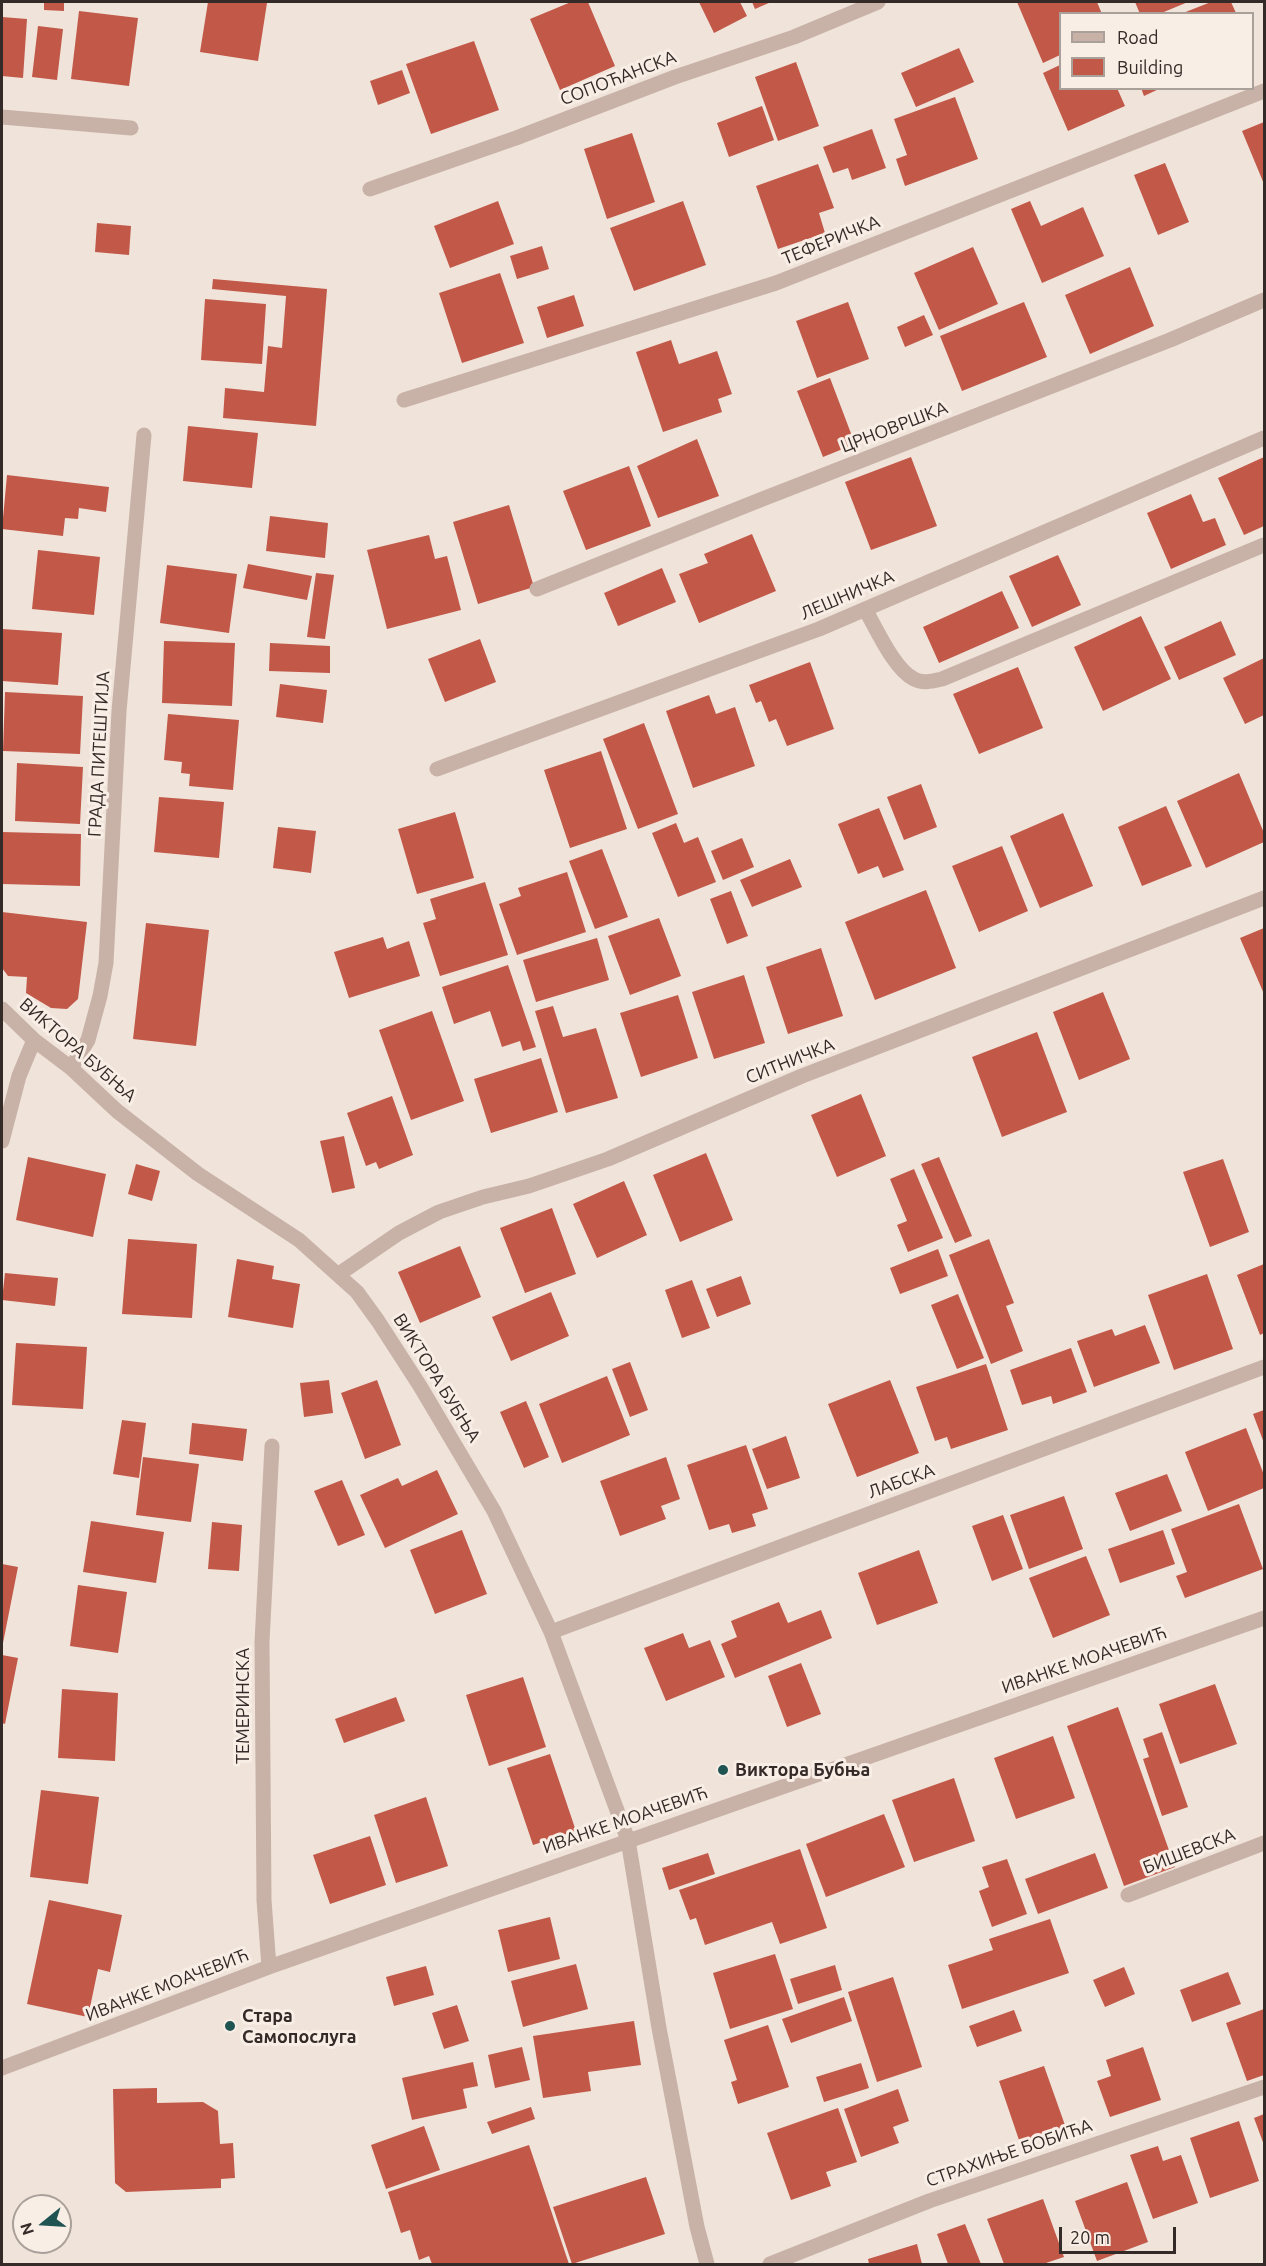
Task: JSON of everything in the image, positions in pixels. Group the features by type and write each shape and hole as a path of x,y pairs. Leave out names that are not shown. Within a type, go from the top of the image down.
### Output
{"street":[{"name":"СОПОЋАНСКА","path":"370,189 516,138 675,77 794,37 878,2"},
{"name":"ТЕФЕРИЧКА","path":"404,400 776,283 1264,91"},
{"path":"2,117 131,128"},
{"name":"ЦРНОВРШКА","path":"537,590 760,500 1148,349 1264,300"},
{"name":"ГРАДА ПИТЕШТИЈА","path":"71,1068 88,1040 106,963 119,711 144,435"},
{"name":"ЛЕШНИЧКА","path":"437,769 819,628 1264,438"},
{"path":"865,609 899,666 914,679 926,682 942,679 1264,545"},
{"name":"СИТНИЧКА","path":"339,1274 399,1233 439,1212 609,1159 802,1076 1264,898"},
{"name":"ВИКТОРА БУБЊА","path":"2,1009 34,1041 71,1068 117,1111 198,1174 298,1240 357,1292 452,1438 494,1511 551,1632 628,1840 659,2028 697,2227 708,2265"},
{"path":"2,1141 19,1076 34,1041"},
{"name":"ЛАБСКА","path":"551,1632 1264,1367"},
{"name":"ТЕМЕРИНСКА","path":"269,1967 264,1900 262,1642 272,1446"},
{"name":"ИВАНКЕ МОАЧЕВИЋ","path":"2,2068 269,1967 1264,1618"},
{"name":"БИШЕВСКА","path":"1128,1895 1264,1844"},
{"name":"СТРАХИЊЕ БОБИЋА","path":"770,2265 929,2201 1264,2087"}],"building":[{"path":"44,2 64,2 64,11 44,10"},
{"path":"208,2 267,3 258,61 200,52"},
{"path":"571,2 588,2 615,66 560,90 530,19"},
{"path":"699,2 740,2 747,16 714,33"},
{"path":"752,2 771,2 755,9"},
{"path":"1017,2 1097,2 1101,12 1059,12 1059,55 1043,63"},
{"path":"1135,2 1188,2 1164,12 1139,12"},
{"path":"1211,2 1231,2 1236,12 1186,12"},
{"path":"79,11 138,18 129,86 71,79"},
{"path":"2,17 27,19 23,78 2,76"},
{"path":"38,26 63,29 57,80 32,77"},
{"path":"474,41 499,110 431,134 406,64"},
{"path":"959,48 974,82 916,107 901,73"},
{"path":"796,62 819,126 778,141 755,77"},
{"path":"1059,65 1059,90 1118,90 1125,106 1068,131 1043,73"},
{"path":"402,70 410,93 378,105 370,81"},
{"path":"1142,90 1157,90 1144,96"},
{"path":"955,97 978,159 905,186 896,159 907,155 894,119"},
{"path":"762,106 774,140 729,157 717,123"},
{"path":"1264,122 1264,184 1242,131"},
{"path":"872,129 886,168 852,180 848,168 833,173 823,147"},
{"path":"632,133 655,202 607,219 584,149"},
{"path":"1165,163 1189,222 1158,235 1134,175"},
{"path":"818,164 834,208 819,213 825,233 778,249 756,186"},
{"path":"498,201 514,244 450,268 434,226"},
{"path":"683,201 706,265 634,291 610,228"},
{"path":"1030,201 1041,226 1083,207 1104,256 1042,283 1011,209"},
{"path":"97,223 131,226 129,255 95,252"},
{"path":"542,246 549,269 517,279 510,256"},
{"path":"973,247 998,304 939,330 914,273"},
{"path":"1130,267 1154,326 1090,354 1065,295"},
{"path":"500,273 524,343 462,363 439,293"},
{"path":"213,279 327,289 316,426 223,418 225,388 264,392 268,346 282,348 286,296 212,289"},
{"path":"574,295 584,326 547,338 537,307"},
{"path":"205,299 266,304 262,364 201,360"},
{"path":"848,302 869,359 817,378 796,321"},
{"path":"1024,302 1047,357 962,391 940,336"},
{"path":"924,315 933,335 905,347 897,327"},
{"path":"671,340 679,364 717,351 732,394 718,399 722,412 663,432 636,352"},
{"path":"830,378 855,444 823,457 797,391"},
{"path":"188,426 258,433 252,488 183,481"},
{"path":"697,439 719,496 658,518 637,466"},
{"path":"911,457 937,526 871,550 845,482"},
{"path":"1264,457 1264,526 1244,535 1218,478"},
{"path":"629,466 651,526 586,550 563,491"},
{"path":"7,475 109,487 106,512 79,508 78,519 65,518 63,536 2,529"},
{"path":"1191,494 1203,522 1215,518 1226,545 1171,569 1147,513"},
{"path":"509,505 534,587 478,604 453,522"},
{"path":"270,516 328,523 325,558 266,551"},
{"path":"752,534 776,591 699,623 679,574 708,563 704,554"},
{"path":"429,535 435,559 447,556 461,610 387,629 367,550"},
{"path":"38,550 100,557 94,615 32,609"},
{"path":"1058,555 1081,605 1032,627 1009,576"},
{"path":"248,564 312,576 307,600 243,588"},
{"path":"167,565 237,574 229,633 160,623"},
{"path":"662,568 676,602 618,626 604,593"},
{"path":"316,573 334,575 325,639 307,637"},
{"path":"1002,591 1019,628 939,663 923,627"},
{"path":"1141,616 1171,679 1103,711 1074,647"},
{"path":"1221,621 1236,655 1179,680 1164,647"},
{"path":"2,629 62,633 58,685 2,681"},
{"path":"480,639 496,682 445,702 428,659"},
{"path":"164,641 235,643 232,706 162,703"},
{"path":"270,643 330,646 330,673 269,671"},
{"path":"1264,658 1264,715 1245,724 1223,678"},
{"path":"810,662 834,729 787,746 776,719 769,722 761,701 756,703 749,685"},
{"path":"1018,667 1043,728 979,754 953,694"},
{"path":"280,684 327,690 323,723 276,717"},
{"path":"5,692 83,696 80,754 3,751"},
{"path":"709,695 716,714 735,707 755,766 693,788 666,711"},
{"path":"168,714 239,720 233,790 189,786 190,774 181,773 182,762 164,760"},
{"path":"644,723 678,814 638,829 603,739"},
{"path":"601,751 627,829 570,848 544,770"},
{"path":"17,763 83,767 80,824 15,821"},
{"path":"1239,773 1264,833 1264,842 1206,868 1177,801"},
{"path":"921,784 937,827 904,840 887,797"},
{"path":"159,797 224,802 219,858 154,852"},
{"path":"1166,806 1192,866 1142,886 1118,827"},
{"path":"879,808 904,870 883,878 878,866 858,874 838,824"},
{"path":"455,812 474,878 417,894 398,829"},
{"path":"1063,813 1093,886 1040,908 1010,836"},
{"path":"676,823 684,843 698,837 716,882 678,897 652,833"},
{"path":"278,827 316,831 311,873 273,868"},
{"path":"2,832 81,834 80,886 2,884"},
{"path":"742,838 754,867 723,880 711,851"},
{"path":"1002,846 1028,911 979,932 952,866"},
{"path":"602,849 628,917 595,929 569,861"},
{"path":"790,859 802,887 752,907 740,880"},
{"path":"567,872 586,932 517,955 499,904 521,896 518,888"},
{"path":"485,882 508,955 440,976 423,923 436,919 430,899"},
{"path":"926,890 956,968 875,1000 845,922"},
{"path":"731,891 748,936 727,944 710,899"},
{"path":"2,912 87,922 78,999 67,1009 51,1008 26,993 27,977 8,976 2,968"},
{"path":"659,918 681,976 630,995 608,936"},
{"path":"146,923 209,930 196,1046 133,1039"},
{"path":"1264,928 1264,994 1240,938"},
{"path":"383,937 387,949 409,941 420,976 349,998 334,952"},
{"path":"597,938 609,980 536,1002 523,960"},
{"path":"821,948 843,1016 788,1034 766,967"},
{"path":"508,965 536,1047 523,1051 520,1041 502,1047 490,1011 454,1024 442,987"},
{"path":"744,975 765,1043 714,1059 692,992"},
{"path":"1103,992 1130,1059 1079,1080 1053,1012"},
{"path":"678,995 698,1058 641,1077 620,1013"},
{"path":"553,1006 563,1037 596,1028 618,1098 566,1113 535,1011"},
{"path":"432,1011 464,1101 411,1120 379,1030"},
{"path":"1037,1032 1067,1112 1002,1137 972,1057"},
{"path":"541,1058 558,1112 491,1133 474,1079"},
{"path":"861,1094 886,1156 837,1177 811,1115"},
{"path":"392,1096 413,1155 379,1169 376,1162 366,1166 347,1113"},
{"path":"344,1136 355,1188 332,1193 320,1141"},
{"path":"706,1153 733,1220 680,1242 653,1175"},
{"path":"28,1157 106,1174 93,1237 16,1220"},
{"path":"939,1157 972,1236 955,1243 921,1164"},
{"path":"1223,1159 1249,1232 1210,1247 1183,1172"},
{"path":"136,1164 160,1171 152,1201 128,1194"},
{"path":"914,1169 943,1238 908,1252 897,1225 907,1221 890,1179"},
{"path":"624,1181 647,1235 597,1258 573,1204"},
{"path":"552,1208 576,1274 525,1293 500,1228"},
{"path":"128,1239 197,1244 192,1318 122,1314"},
{"path":"989,1239 1014,1303 1006,1306 1023,1351 991,1364 949,1255"},
{"path":"460,1246 481,1297 420,1323 398,1272"},
{"path":"938,1249 948,1276 900,1294 890,1268"},
{"path":"237,1259 274,1266 272,1279 300,1284 293,1328 228,1317"},
{"path":"1264,1264 1264,1333 1260,1335 1237,1275"},
{"path":"5,1273 58,1278 55,1306 2,1300"},
{"path":"1207,1274 1233,1349 1174,1370 1148,1295"},
{"path":"741,1276 751,1304 717,1317 706,1289"},
{"path":"692,1280 710,1328 682,1338 665,1290"},
{"path":"551,1292 569,1336 511,1361 492,1317"},
{"path":"958,1294 984,1358 957,1369 931,1305"},
{"path":"1145,1325 1160,1363 1094,1387 1077,1341 1112,1329 1115,1336"},
{"path":"16,1343 87,1347 83,1409 12,1405"},
{"path":"1071,1348 1087,1392 1053,1404 1051,1396 1022,1405 1010,1370"},
{"path":"630,1362 648,1410 630,1417 612,1369"},
{"path":"986,1364 1008,1430 951,1449 947,1437 935,1441 916,1387"},
{"path":"607,1376 630,1435 562,1463 539,1404"},
{"path":"329,1380 333,1413 304,1417 300,1383"},
{"path":"377,1380 401,1445 365,1459 341,1393"},
{"path":"890,1380 919,1453 857,1477 828,1404"},
{"path":"526,1401 549,1457 524,1468 500,1412"},
{"path":"1264,1410 1264,1443 1253,1414"},
{"path":"122,1420 146,1423 139,1478 113,1474"},
{"path":"192,1423 247,1429 243,1461 189,1454"},
{"path":"1246,1428 1264,1475 1264,1488 1208,1511 1185,1452"},
{"path":"786,1436 800,1478 767,1489 752,1449"},
{"path":"746,1445 768,1509 752,1514 756,1526 732,1533 729,1524 709,1530 687,1465"},
{"path":"143,1457 199,1464 191,1522 136,1515"},
{"path":"666,1457 680,1499 661,1506 666,1519 620,1536 600,1481"},
{"path":"437,1470 458,1514 385,1548 360,1495 398,1478 402,1486"},
{"path":"1167,1474 1182,1511 1130,1531 1115,1493"},
{"path":"342,1480 365,1535 338,1546 314,1491"},
{"path":"1064,1496 1083,1549 1029,1569 1010,1515"},
{"path":"1239,1504 1263,1569 1185,1598 1176,1576 1187,1572 1171,1529"},
{"path":"1003,1515 1023,1569 992,1581 972,1526"},
{"path":"91,1521 164,1532 156,1583 83,1572"},
{"path":"212,1522 242,1525 239,1571 208,1569"},
{"path":"462,1530 487,1594 435,1614 410,1550"},
{"path":"1163,1530 1175,1564 1120,1583 1108,1549"},
{"path":"919,1550 938,1603 877,1625 858,1573"},
{"path":"1086,1556 1110,1615 1053,1638 1029,1578"},
{"path":"2,1564 18,1567 3,1643 2,1643"},
{"path":"78,1585 127,1592 118,1653 70,1646"},
{"path":"779,1602 788,1623 821,1610 832,1638 735,1678 721,1644 737,1637 731,1621"},
{"path":"683,1633 689,1648 710,1640 725,1677 666,1701 644,1648"},
{"path":"2,1655 18,1658 5,1724 2,1723"},
{"path":"801,1663 821,1714 787,1727 768,1676"},
{"path":"523,1677 546,1747 489,1766 466,1695"},
{"path":"1215,1684 1237,1744 1180,1764 1159,1704"},
{"path":"62,1689 118,1693 115,1761 58,1758"},
{"path":"396,1697 405,1721 344,1743 335,1719"},
{"path":"1118,1707 1175,1867 1124,1886 1067,1726"},
{"path":"1162,1732 1188,1807 1162,1816 1143,1759 1149,1757 1143,1739"},
{"path":"1053,1736 1075,1798 1016,1819 994,1758"},
{"path":"550,1754 576,1831 533,1845 507,1768"},
{"path":"954,1778 975,1841 914,1862 892,1800"},
{"path":"41,1790 99,1797 88,1884 30,1877"},
{"path":"426,1797 448,1866 396,1883 374,1815"},
{"path":"884,1814 905,1867 826,1897 806,1844"},
{"path":"370,1836 386,1885 330,1904 313,1855"},
{"path":"800,1849 827,1928 780,1944 772,1922 705,1945 696,1918 690,1920 679,1890"},
{"path":"708,1853 715,1874 669,1890 662,1868"},
{"path":"1095,1853 1108,1888 1038,1914 1025,1879"},
{"path":"1007,1859 1027,1914 992,1927 979,1891 989,1887 982,1867"},
{"path":"49,1900 122,1915 110,1972 98,1969 88,2017 27,2004"},
{"path":"550,1917 560,1959 508,1972 498,1930"},
{"path":"1050,1919 1069,1973 962,2009 948,1965 993,1950 989,1939"},
{"path":"775,1954 793,2009 730,2029 713,1973"},
{"path":"576,1964 588,2009 523,2027 511,1981"},
{"path":"835,1965 842,1990 798,2004 790,1979"},
{"path":"426,1966 434,1995 394,2006 386,1977"},
{"path":"1124,1967 1135,1994 1105,2007 1093,1980"},
{"path":"1228,1972 1241,2004 1192,2022 1180,1990"},
{"path":"893,1977 922,2067 877,2082 848,1992"},
{"path":"844,1997 852,2021 791,2043 782,2019"},
{"path":"457,2005 469,2041 444,2049 432,2013"},
{"path":"1264,2009 1264,2075 1247,2081 1226,2023"},
{"path":"1014,2010 1022,2031 977,2047 969,2026"},
{"path":"634,2021 641,2065 588,2072 591,2091 543,2098 533,2036"},
{"path":"768,2025 789,2087 738,2104 731,2082 737,2080 724,2040"},
{"path":"522,2047 530,2080 495,2088 488,2055"},
{"path":"1143,2047 1161,2100 1110,2117 1097,2081 1111,2076 1106,2060"},
{"path":"473,2062 478,2086 463,2089 467,2108 412,2120 402,2078"},
{"path":"861,2063 869,2088 824,2102 816,2077"},
{"path":"1044,2066 1066,2128 1020,2143 999,2081"},
{"path":"157,2088 157,2103 203,2102 218,2111 220,2144 233,2143 235,2178 221,2179 221,2188 126,2192 115,2183 113,2089"},
{"path":"898,2089 909,2121 893,2127 899,2143 861,2157 844,2109"},
{"path":"531,2107 535,2119 492,2134 487,2122"},
{"path":"838,2108 857,2162 826,2172 831,2186 791,2200 767,2133"},
{"path":"1264,2114 1264,2145 1254,2118"},
{"path":"1239,2121 1259,2181 1210,2198 1190,2138"},
{"path":"424,2126 440,2170 386,2189 371,2145"},
{"path":"529,2145 569,2264 432,2264 429,2256 419,2260 410,2230 401,2233 388,2192"},
{"path":"1158,2146 1163,2161 1181,2155 1198,2203 1153,2219 1130,2155"},
{"path":"646,2177 665,2234 572,2264 553,2207"},
{"path":"1127,2182 1148,2242 1097,2261 1075,2201"},
{"path":"1043,2199 1064,2257 1043,2264 1004,2264 987,2219"},
{"path":"965,2224 981,2264 948,2264 937,2234"},
{"path":"917,2244 922,2264 869,2264 868,2259"}],"place":[{"name":"Виктора Бубња","path":"723,1770"},
{"name":"Стара Самопослуга","path":"230,2026"}]}
